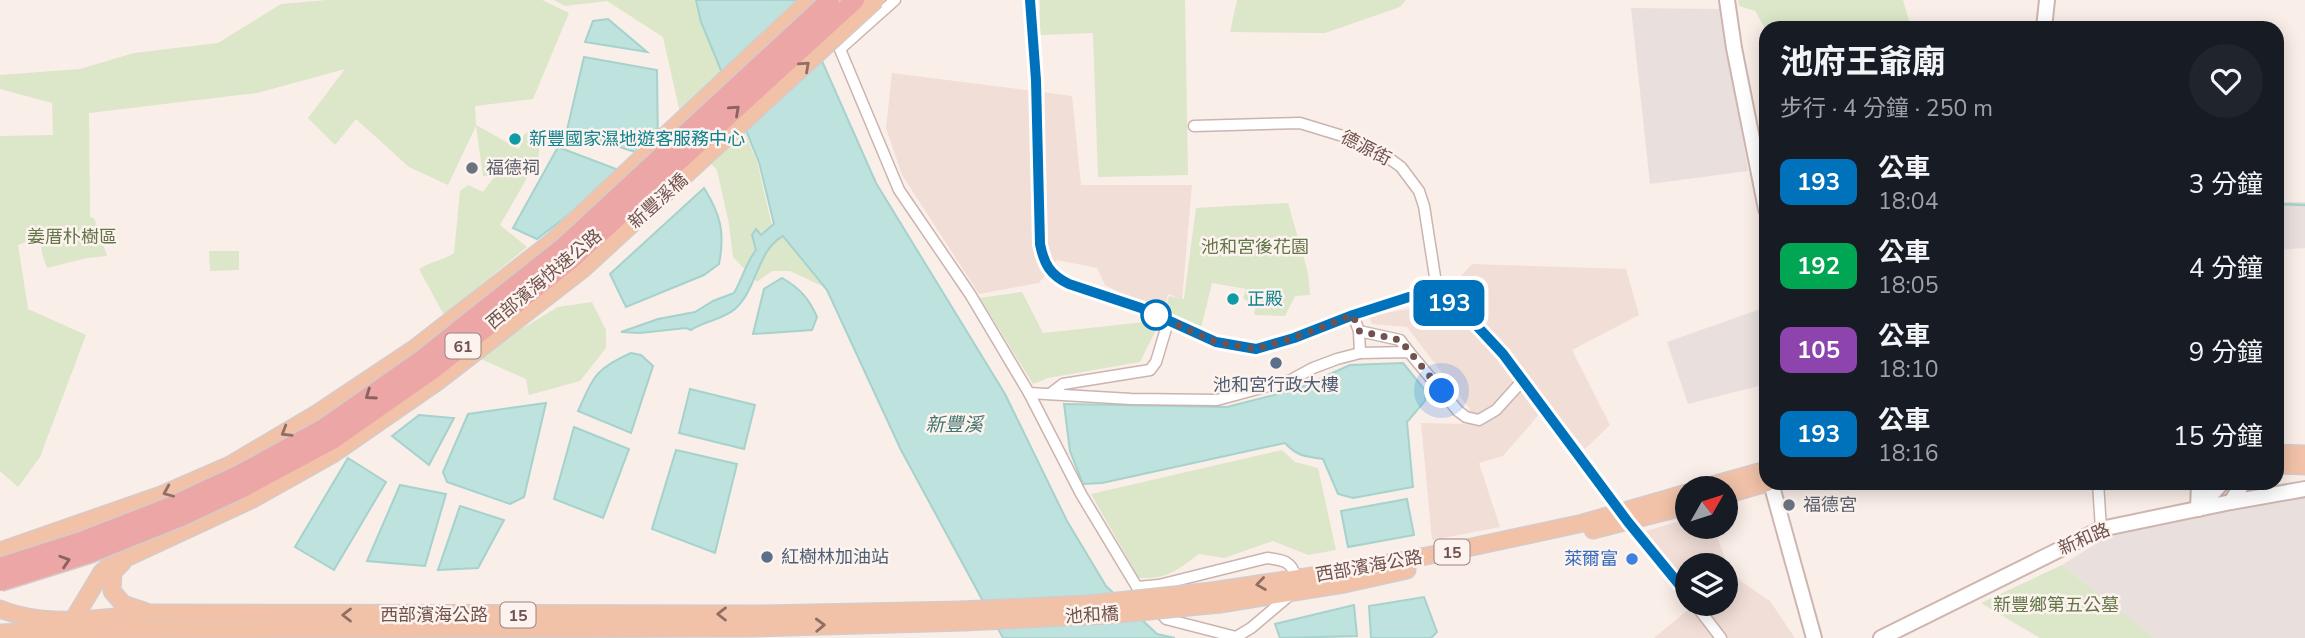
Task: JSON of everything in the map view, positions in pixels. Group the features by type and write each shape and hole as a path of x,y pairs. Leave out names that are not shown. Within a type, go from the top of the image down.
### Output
{"highway":[{"name":"西部濱海快速公路","path":"0,567 84,540 169,507 240,474 322,429 422,359 563,247 830,0"},
{"name":"西部濱海快速公路","path":"0,582 89,554 179,518 245,487 334,439 434,369 572,260 855,0"}],"main road":[{"name":"61","path":"0,551 161,495 230,465 318,413 414,349 554,240 810,0"},
{"name":"新豐溪橋","path":"129,556 251,500 333,454 437,382 583,269 877,4"},
{"path":"2284,453 2305,454"},
{"path":"2284,465 2305,466"},
{"path":"1738,478 1759,472"},
{"path":"1738,492 1759,486"},
{"name":"西部濱海公路","path":"1625,517 1675,498"},
{"name":"西部濱海公路","path":"1216,597 1295,585 1345,584 1625,517 1675,508"},
{"name":"61","path":"70,625 102,572 129,556"},
{"path":"129,556 113,572 112,591 123,604 150,613"},
{"name":"池和橋","path":"963,616 1089,604 1216,597"},
{"name":"西部濱海公路","path":"0,610 17,616 70,625 742,614 963,616"},
{"name":"西部濱海公路","path":"0,633 150,613 233,621"}],"street":[{"path":"820,0 899,190 970,294 1029,393 1081,494 1137,587 1166,619 1236,637 1251,628 1295,585 1294,568 1284,560 1267,558 1159,585 1137,587"},
{"path":"840,49 877,4 895,0"},
{"path":"1030,0 1036,80 1039,234 1043,260 1060,280 1141,308 1216,342 1256,349 1409,297 1437,296 1463,311 1503,354 1675,579"},
{"path":"1727,0 1759,174"},
{"path":"2045,21 2047,0"},
{"name":"德源街","path":"1194,126 1300,123 1359,141 1386,156 1401,167 1419,191 1424,206 1437,296"},
{"path":"1353,315 1359,331 1360,353"},
{"path":"1050,394 1062,384 1150,370 1156,362 1168,322"},
{"path":"1359,331 1400,340 1458,411 1466,417 1479,420 1489,416 1523,380"},
{"path":"1029,393 1131,399 1217,400 1291,380 1313,368 1360,353 1409,352"},
{"name":"新和路","path":"1881,638 2101,528 2305,489"},
{"path":"1771,490 1814,638"},
{"path":"2098,490 2101,528"},
{"path":"2198,509 2199,490"},
{"path":"2198,509 2216,490"},
{"path":"2231,502 2238,490"},
{"path":"1155,607 1159,585"},
{"path":"1704,616 1721,638"}],"shaded area":[{"path":"1631,8 1721,9 1748,171 1650,184"},
{"path":"892,73 1072,96 1081,185 1192,185 1182,299 1168,294 1162,314 1105,285 1097,268 1057,260 1039,283 979,294 902,175 886,128"},
{"path":"2284,202 2305,202 2305,248 2284,250"},
{"path":"1472,264 1626,269 1639,315 1572,350 1610,425 1585,449 1548,404 1503,456 1479,463 1500,527 1432,540 1421,423 1471,424 1469,408 1407,327 1372,324 1369,316 1436,304"},
{"path":"1759,309 1759,386 1688,404 1667,342"},
{"path":"2305,494 2305,638 2155,638 2062,565 2108,536 2216,509"},
{"path":"1675,523 1675,539 1718,539 1723,553 1675,553 1675,568 1646,531"},
{"path":"1738,579 1770,601 1795,638 1654,638 1681,616 1738,616"}],"green space":[{"name":"姜厝朴樹區","path":"327,0 542,0 569,13 533,99 475,106 476,125 519,149 524,135 530,129 541,139 538,159 500,225 527,247 444,315 419,269 454,253 460,191 468,185 483,192 495,176 483,176 476,126 448,185 409,167 356,119 335,145 308,118 345,69 257,93 89,113 90,217 94,218 107,256 47,268 40,237 18,245 28,309 86,335 40,457 18,487 0,471 0,136 53,135 52,103 0,89 0,75 80,69 134,53 218,43 281,4"},
{"path":"554,0 700,0 729,97 757,161 771,222 822,286 790,271 772,271 757,282 733,257 717,170 685,135 663,37 607,1 565,6"},
{"path":"1040,0 1185,0 1188,175 1098,177 1093,33 1040,35"},
{"path":"1237,0 1406,0 1400,7 1325,33 1230,32"},
{"path":"1738,0 1903,0 1909,21 1761,21 1755,11 1739,6"},
{"name":"池和宮後花園","path":"1288,203 1308,273 1310,295 1295,296 1285,316 1254,315 1256,304 1243,299 1246,289 1212,283 1201,328 1164,315 1169,296 1184,299 1196,208"},
{"path":"209,251 239,251 239,270 210,271"},
{"path":"1022,292 1043,333 1145,322 1158,326 1140,362 1048,378 1033,384 980,298"},
{"path":"592,302 606,330 606,348 580,381 529,395 526,379 481,359 518,331 558,307"},
{"path":"1282,450 1295,462 1318,468 1336,550 1308,555 1273,541 1224,558 1199,554 1171,573 1139,578 1091,494"},
{"name":"新豐鄉第五公墓","path":"2062,565 2155,638 2040,638 1981,603"}],"water":[{"name":"新豐溪","path":"696,0 795,0 876,183 1005,394 1067,521 1106,586 1157,634 1175,638 1003,638 901,450 827,290 783,236 774,242 762,260 748,292 730,313 691,330 686,328 640,333 621,332 658,319 695,312 734,293 756,250 752,235 756,229 761,235 774,224 759,162 701,22"},
{"path":"608,19 647,52 585,42 593,21"},
{"path":"584,57 657,70 658,150 641,154 567,130"},
{"path":"558,147 624,172 537,239 513,228"},
{"path":"704,188 720,224 722,243 719,264 704,275 626,307 610,274"},
{"path":"782,278 799,290 811,305 817,317 812,330 753,334 764,289"},
{"path":"631,353 641,355 653,366 631,433 578,411 597,375 610,364"},
{"path":"1403,363 1425,390 1425,401 1407,422 1413,487 1353,498 1338,494 1323,459 1298,453 1285,443 1102,483 1083,484 1070,451 1064,404 1227,407 1297,389 1350,365"},
{"path":"690,389 755,405 744,449 679,433"},
{"path":"546,403 524,497 510,504 447,482 443,472 468,414"},
{"path":"419,415 454,418 429,465 392,436"},
{"path":"574,427 629,449 603,518 554,499"},
{"path":"676,450 737,464 715,553 652,529"},
{"path":"348,458 386,482 334,570 295,547"},
{"path":"400,485 446,494 425,566 367,561"},
{"path":"1407,499 1414,535 1348,547 1341,511"},
{"path":"460,506 504,520 478,568 438,570"},
{"path":"1424,597 1437,632 1431,638 1371,638 1369,606"},
{"path":"1354,605 1357,636 1280,638 1275,624"}],"waterway":[{"path":"2284,204 2305,205"}],"bus line":[{"name":"193","path":"1030,0 1036,80 1040,244 1048,269 1060,280 1141,308 1216,342 1256,349 1409,297 1437,296 1463,311 1503,354 1628,522 1675,579"}],"place":[{"name":"新豐國家濕地遊客服務中心","path":"515,139"},
{"name":"福德祠","path":"472,168"},
{"name":"正殿","path":"1233,299"},
{"name":"池和宮行政大樓","path":"1276,363"},
{"name":"福德宮","path":"1789,505"},
{"name":"紅樹林加油站","path":"767,557"},
{"name":"萊爾富","path":"1632,559"}],"route":[{"path":"1156,315 1216,342 1256,349 1294,338 1353,315 1359,331 1400,340 1442,391"}]}
